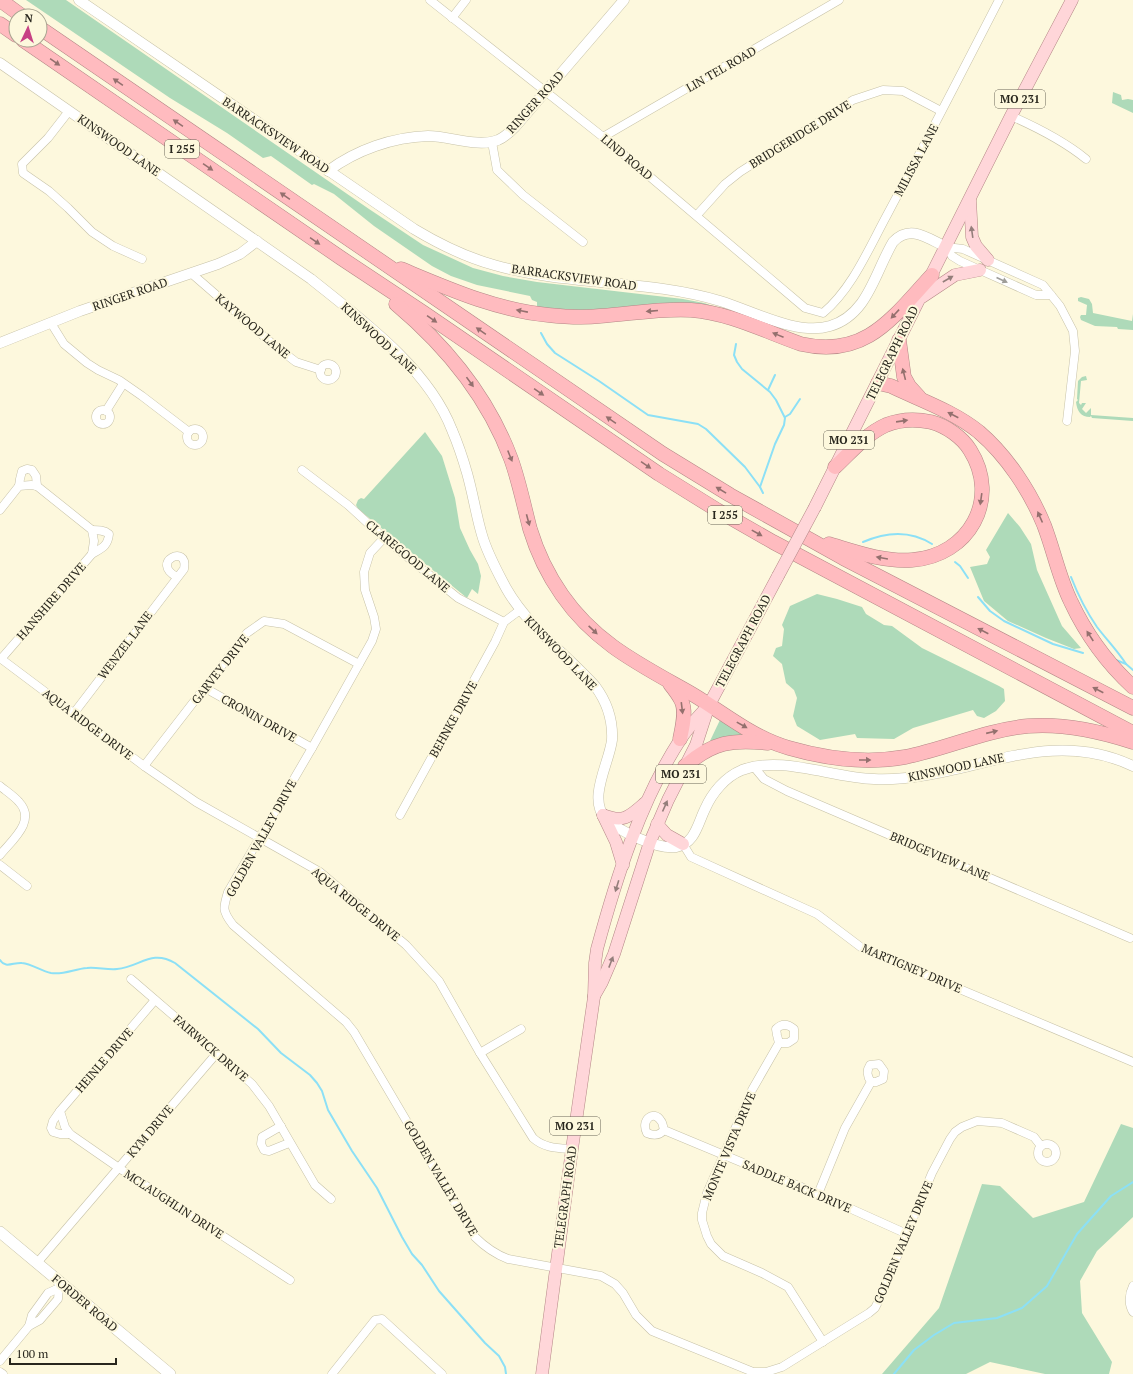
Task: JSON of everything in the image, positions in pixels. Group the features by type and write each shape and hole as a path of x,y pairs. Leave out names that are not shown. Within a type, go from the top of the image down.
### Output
{"highway":[{"path":"0,0 11,8"},
{"name":"I 255","path":"48,33 656,450 730,495 911,594 1133,708"},
{"name":"I 255","path":"35,48 659,474 717,510 773,542 1133,733"},
{"path":"341,258 430,334 460,368 475,389 499,431 510,457 530,529 540,555 554,582 569,605 591,630 636,663 772,743"},
{"path":"375,258 471,297 523,311 548,315 578,317 666,310 706,312 731,318 801,344 819,347 839,347 858,342 875,332 888,322 932,275"},
{"path":"899,340 904,377 909,386 923,401"},
{"path":"878,383 884,383 891,386 965,422 993,445 1014,471 1038,511 1064,586 1079,618 1100,651 1112,666 1133,687"},
{"path":"804,536 880,558 897,560 920,559 944,552 959,542 974,523 980,506 982,480 979,467 973,455 965,443 953,432 936,423 904,420 887,424 867,436 835,467"},
{"path":"667,681 678,695 683,705 684,711 680,739"},
{"path":"685,766 697,756 715,746 743,740 772,743 818,756 860,760 876,760 906,756 992,732 1028,726 1063,726 1086,729 1133,742"}],"main road":[{"name":"TELEGRAPH ROAD","path":"594,997 614,954 657,824 698,738 709,705 815,507 1011,116 1072,0"},
{"path":"970,199 972,238 976,246 988,260"},
{"path":"920,298 955,275 980,270"},
{"name":"TELEGRAPH ROAD","path":"542,1374 594,997 597,949 623,866 648,801 680,739 709,705"},
{"path":"602,815 620,819 626,818 632,815 648,801"},
{"path":"602,815 616,842 623,866"},
{"path":"657,824 667,835 683,844"},
{"name":"FORDER ROAD","path":"0,1232 37,1263 61,1286 170,1374"}],"street":[{"name":"BARRACKSVIEW ROAD","path":"79,0 425,236 452,250 493,265 536,274 695,294 800,328 816,329 831,326 846,319 854,313 864,300 893,242 900,235 904,233 913,233 946,247 963,249 1043,285 1060,306 1073,331 1075,351 1067,421"},
{"name":"LIND ROAD","path":"430,0 603,137 805,308 823,313"},
{"path":"452,18 466,0"},
{"name":"RINGER ROAD","path":"492,142 504,137 515,127 624,0"},
{"name":"LIN TEL ROAD","path":"603,137 839,0"},
{"name":"MILISSA LANE","path":"823,313 842,295 862,261 919,156 999,0"},
{"name":"KINSWOOD LANE","path":"0,63 312,279 350,310 413,368 437,399 452,429 467,474 482,536 506,588 520,610 536,629 587,677 603,697 607,706 612,739 598,796 598,804 602,815"},
{"name":"BRIDGERIDGE DRIVE","path":"696,216 725,184 740,172 853,100 883,90 903,91 941,111"},
{"path":"69,111 48,138 22,164 23,173 49,191 92,232 113,246 142,259"},
{"path":"1011,116 1073,148 1086,159"},
{"path":"328,171 348,157 383,144 412,138 439,136 481,142 492,142 497,170 523,195 584,242"},
{"name":"RINGER ROAD","path":"0,343 80,311 191,273 240,254 257,240"},
{"name":"BARRACKSVIEW ROAD","path":"946,247 952,256 960,261 1036,295 1051,295"},
{"name":"KAYWOOD LANE","path":"191,273 285,354 296,362 321,370"},
{"path":"50,323 64,344 87,363 118,380 142,396 189,432"},
{"path":"106,410 124,384"},
{"path":"0,510 19,486 22,471 27,469 32,470 36,476 37,486"},
{"name":"CLAREGOOD LANE","path":"302,470 348,505 384,538 458,598 504,622"},
{"path":"19,486 37,486 92,530 98,530 109,534 108,542 105,547 92,554"},
{"name":"HANSHIRE DRIVE","path":"1,659 92,554 94,540 92,530"},
{"name":"GOLDEN VALLEY DRIVE","path":"384,538 370,553 364,579 365,590 374,617 376,629 372,641 312,748 228,892 224,905 225,915 232,925 346,1022 354,1032 475,1237 496,1254 508,1259 601,1276 615,1284 623,1293 636,1315 652,1331 753,1372 766,1372 774,1370 823,1342 869,1313 874,1308 887,1283 939,1159 954,1132 977,1121 1002,1122 1034,1137 1041,1146"},
{"name":"WENZEL LANE","path":"74,713 177,577"},
{"path":"504,622 520,610"},
{"name":"GARVEY DRIVE","path":"144,766 247,633 264,621 284,624 359,664"},
{"name":"BEHNKE DRIVE","path":"400,815 495,642 504,622"},
{"name":"AQUA RIDGE DRIVE","path":"1,659 144,766 196,802 320,872 406,945 438,981 480,1053 533,1138 539,1143 547,1146 572,1149"},
{"name":"CRONIN DRIVE","path":"205,688 312,748"},
{"name":"KINSWOOD LANE","path":"683,844 692,837 705,808 718,788 725,781 740,771 765,765 785,766 855,778 891,780 930,775 992,759 1048,750 1074,750 1121,760 1133,766"},
{"name":"BRIDGEVIEW LANE","path":"754,767 764,779 787,791 1132,939"},
{"path":"0,786 20,802 24,808 26,816 22,830 0,855"},
{"path":"602,815 612,824 650,842 668,847 675,847 683,844"},
{"name":"MARTIGNEY DRIVE","path":"683,844 691,858 817,914 862,948 1133,1062"},
{"path":"0,866 26,886"},
{"name":"FAIRWICK DRIVE","path":"131,979 217,1052 252,1084 281,1126 289,1143 315,1185 331,1199"},
{"name":"HEINLE DRIVE","path":"70,1134 53,1132 50,1128 60,1111 155,1000"},
{"path":"480,1053 521,1029"},
{"name":"MONTE VISTA DRIVE","path":"780,1043 752,1090 707,1193 702,1213 702,1220 706,1236 711,1244 723,1256 762,1273 788,1287 823,1342"},
{"name":"KYM DRIVE","path":"37,1263 217,1052"},
{"path":"818,1194 845,1128 871,1082"},
{"name":"MCLAUGHLIN DRIVE","path":"60,1111 65,1127 70,1134 119,1168 290,1280"},
{"path":"281,1126 262,1137 261,1144 264,1150 269,1151 289,1143"},
{"name":"SADDLE BACK DRIVE","path":"664,1130 818,1194 907,1234"},
{"path":"0,1361 29,1326 40,1320 58,1299 61,1286"},
{"path":"1133,1286 1129,1297 1130,1308 1133,1312"},
{"path":"332,1374 375,1320 382,1319 442,1374"}],"green space":[{"path":"26,0 66,0 423,245 473,268 503,276 537,282 683,299 704,303 722,309 569,310 537,308 537,302 532,300 530,296 477,285 451,276 432,266 374,226 334,194 314,184 312,185 271,156 263,158 227,133 170,98 48,15 48,8 38,8"},
{"path":"1113,92 1121,95 1122,100 1133,100 1133,113 1112,103"},
{"path":"1081,297 1089,299 1092,304 1093,313 1132,321 1133,314 1133,330 1118,329 1117,327 1095,326 1081,320 1081,315 1086,315 1087,305 1078,301 1078,298"},
{"path":"1086,376 1087,380 1081,381 1079,403 1081,405 1082,403 1086,403 1082,409 1086,413 1091,408 1091,415 1133,418 1133,421 1092,418 1091,416 1087,417 1082,415 1077,408 1076,402 1078,400 1078,381 1082,377"},
{"path":"425,432 442,456 455,498 460,528 478,564 481,576 478,594 472,589 467,598 358,509 356,505 358,500 361,498 364,499"},
{"path":"1008,513 1020,527 1031,544 1037,570 1062,626 1081,648 1074,649 1008,621 984,601 970,567 987,564 990,557 986,550"},
{"path":"817,594 862,607 866,614 884,625 892,626 922,648 1004,689 1005,701 996,711 984,718 977,716 973,710 913,728 894,739 857,738 855,734 820,740 797,726 793,716 797,698 794,690 786,683 782,664 773,656 776,648 782,646 784,629 782,625 790,606"},
{"path":"720,720 746,734 709,743"},
{"path":"1121,1124 1133,1128 1133,1217 1097,1251 1080,1281 1082,1313 1112,1362 1109,1374 1045,1374 990,1362 966,1374 882,1374 939,1308 982,1184 1000,1186 1033,1218 1084,1202"}],"waterway":[{"path":"541,333 547,344 555,353 648,415 698,424 706,429 745,467 760,487"},
{"path":"736,344 734,355 737,362 742,369 770,392 785,418 784,425 775,444 760,487 763,493"},
{"path":"768,390 775,375"},
{"path":"785,417 790,414 800,399"},
{"path":"863,542 880,536 898,534 915,536 932,544"},
{"path":"955,562 960,566 968,578"},
{"path":"1071,577 1082,603 1093,621 1126,664"},
{"path":"978,597 990,611 1004,621 1053,644 1083,653"},
{"path":"1116,660 1126,664 1133,670"},
{"path":"0,960 2,963 7,965 19,963 33,966 51,973 65,973 87,968 125,968 152,958 167,959 175,963 258,1029 281,1053 310,1075 317,1083 322,1091 328,1110 352,1151 377,1188 412,1254 422,1265 439,1291 485,1343 499,1356 505,1367 506,1374"},
{"path":"894,1374 914,1350 934,1335 954,1323 997,1318 1022,1308 1047,1286 1077,1234 1111,1196 1133,1182"}]}
